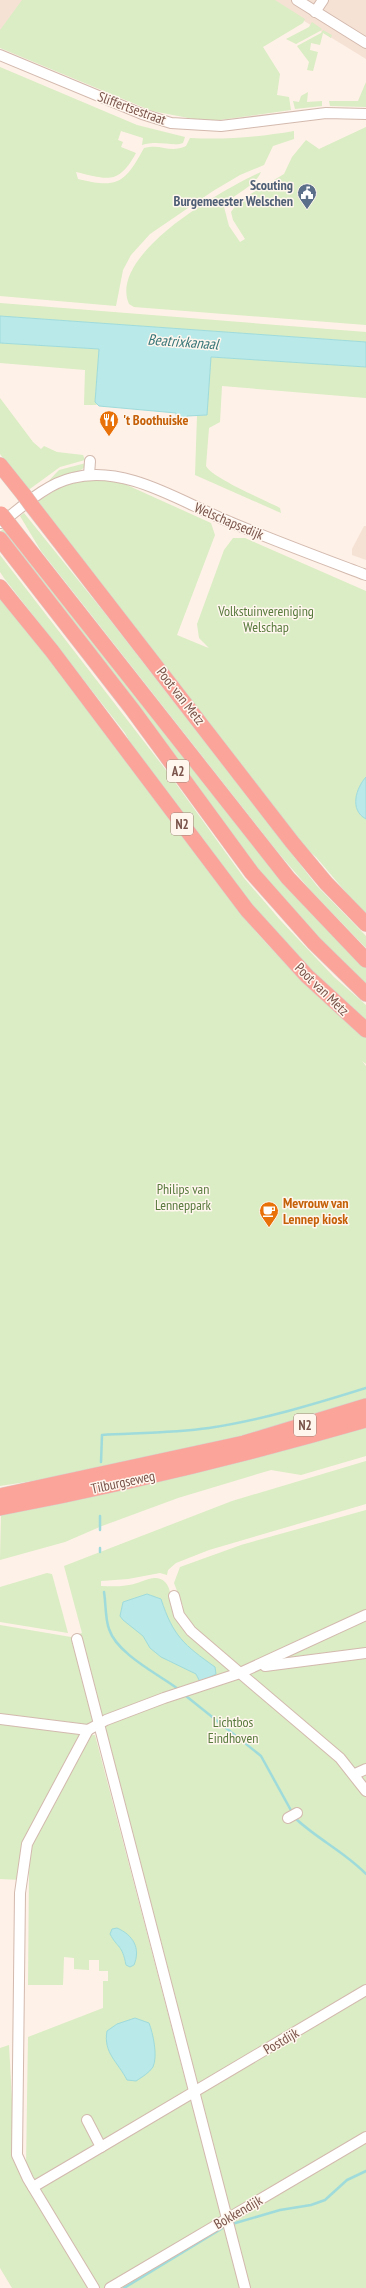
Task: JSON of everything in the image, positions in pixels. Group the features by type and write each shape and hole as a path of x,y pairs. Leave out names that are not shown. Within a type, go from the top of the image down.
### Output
{"highway":[{"name":"Poot van Metz","path":"0,465 292,842 326,883 366,924"},
{"name":"Poot van Metz","path":"2,519 288,878 366,960"},
{"name":"Poot van Metz","path":"0,539 150,733 252,873 298,927 366,994"},
{"name":"Poot van Metz","path":"0,586 52,651 247,910 307,976 366,1030"},
{"name":"N2","path":"245,1448 366,1406"},
{"name":"N2","path":"245,1448 366,1420"},
{"name":"Tilburgseweg","path":"3,1501 245,1448"}],"street":[{"path":"297,0 366,43"},
{"path":"315,12 323,0"},
{"name":"Sliffertsestraat","path":"0,55 142,114 171,123 221,126 326,113 366,114"},
{"path":"89,475 90,461"},
{"name":"Welschapsedijk","path":"2,519 56,484 72,478 89,475 115,477 150,487 229,522 366,576"},
{"path":"174,1596 179,1615 190,1632 340,1758 355,1774 366,1791"},
{"path":"0,1719 88,1730 164,1698 240,1673 366,1615"},
{"path":"77,1639 98,1725 195,2091 245,2288"},
{"path":"254,1667 366,1653"},
{"path":"88,1730 30,1836 20,1893 17,2155 33,2187 94,2288"},
{"path":"355,1774 366,1769"},
{"name":"Postdijk","path":"33,2187 366,1990"},
{"path":"87,2120 101,2147"},
{"name":"Bokkendijk","path":"110,2288 366,2137"}],"shaded area":[{"path":"0,0 33,0 0,40"},
{"path":"270,0 366,0 366,59"},
{"path":"364,526 366,526 366,560 352,555 352,549"}],"green space":[{"path":"22,0 275,0 305,19 303,23 263,47 280,74 277,95 289,97 291,110 220,120 199,120 152,111 0,48 0,30"},
{"path":"312,22 322,29 296,44 286,39 309,27"},
{"path":"323,30 332,35 331,38 323,33 320,45 311,43 310,50 318,52 313,71 307,70 309,62 297,46 321,33"},
{"path":"0,67 137,125 185,137 183,143 179,144 154,143 142,145 143,138 121,131 118,140 123,142 121,147 136,153 130,164 123,171 111,178 96,177 76,172 78,179 92,182 111,183 125,176 144,148 180,148 186,146 190,138 242,138 294,131 294,139 273,146 264,165 240,175 213,191 150,234 131,255 123,270 116,306 0,296"},
{"path":"366,82 366,107 330,106 329,101 358,101"},
{"path":"308,92 307,102 322,101 322,106 295,109 293,101 299,102 301,96"},
{"path":"366,127 366,325 134,307 129,304 127,285 135,265 152,244 173,225 222,192 261,172 254,182 228,202 224,207 229,226 240,242 245,239 233,220 231,212 239,201 284,174 292,157 306,140 319,149"},
{"path":"0,303 366,332 366,342 0,316"},
{"path":"0,343 99,349 95,402 97,405 84,405 85,370 0,363"},
{"path":"210,357 366,367 366,398 222,386 220,422 209,428 206,466 210,471 228,482 280,508 281,513 195,475 197,416 207,415"},
{"path":"0,398 33,442 41,449 44,446 57,452 83,455 85,460 60,467 27,491 0,454"},
{"path":"86,463 86,466 77,473 40,490 59,470"},
{"name":"Volkstuinvereniging Welschap","path":"87,480 118,481 211,523 215,535 177,635 206,647 209,648 199,638 197,624 224,550 233,538 245,538 366,591 366,777 359,787 356,805 357,810 366,819 366,916 316,857 297,840 37,502 62,486"},
{"path":"24,513 103,611 317,886 366,936 366,948 311,891 276,850 41,551 20,516"},
{"path":"4,528 352,956 366,968 366,985 344,966 257,870 0,532"},
{"path":"0,555 169,774 244,878 281,921 334,977 366,1005 366,1024 271,931 137,755 125,733 4,578 0,572"},
{"name":"Philips van Lenneppark","path":"0,599 48,655 257,933 309,985 366,1035 366,1064 362,1061 366,1066 366,1400 262,1432 103,1470 0,1486"},
{"path":"366,1423 366,1456 301,1475 271,1470 178,1498 102,1526 65,1542 0,1560 1,1514"},
{"name":"Lichtbos Eindhoven","path":"366,1461 366,1504 209,1550 176,1563 168,1570 167,1575 160,1573 128,1579 101,1581 101,1586 126,1586 148,1579 157,1578 165,1582 169,1588 172,1609 183,1606 174,1583 180,1567 241,1545 366,1510 366,2288 250,2288 233,2222 224,2228 240,2288 96,2288 36,2188 192,2095 97,1731 0,1721 0,1625 71,1637 82,1633 64,1566 232,1501","holes":["147,1594 161,1599 165,1611 120,1616 123,1602"]},
{"path":"47,1573 52,1574 68,1633 0,1622 0,1587"},
{"path":"0,1723 82,1735 28,1832 21,1880 0,1879"},
{"path":"91,1735 95,1735 188,2090 33,2181 26,2167 28,2037 103,2008 103,1981 108,1981 108,1971 99,1971 99,1960 89,1960 89,1970 74,1969 74,1958 64,1957 63,1985 28,1985 29,1872 31,1845"},
{"path":"9,2045 15,2155 87,2283 87,2288 12,2288 0,2268 0,2048"}],"water":[{"name":"Beatrixkanaal","path":"0,316 366,342 366,367 211,357 207,415 187,416 185,425 177,424 176,413 99,406 95,402 99,349 0,343"},
{"path":"366,777 366,819 357,810 356,799 359,787"},
{"path":"147,1594 161,1599 165,1612 175,1631 187,1646 215,1667 216,1674 200,1682 196,1674 161,1657 150,1648 143,1636 123,1620 120,1616 123,1602"},
{"path":"117,1928 131,1938 136,1948 136,1959 134,1965 130,1967 126,1965 121,1950 110,1934 112,1929"},
{"path":"135,2018 149,2023 155,2051 153,2067 136,2081 127,2080 112,2057 106,2039 107,2031 117,2024"}],"waterway":[{"path":"101,1462 102,1435 182,1431 229,1425 288,1411 366,1388"},
{"path":"100,1516 100,1530"},
{"path":"104,1592 106,1616 113,1638 120,1647 139,1663 178,1689"},
{"path":"186,1696 261,1756 293,1814"},
{"path":"295,1818 312,1833 358,1866 366,1874"},
{"path":"232,2224 280,2210 311,2205 325,2200 347,2180 366,2171"},
{"path":"124,2288 226,2226"}],"place":[{"name":"Scouting Burgemeester Welschen","path":"307,210"},
{"name":"'t Boothuiske","path":"109,437"},
{"name":"Mevrouw van Lennep kiosk","path":"269,1228"}]}
